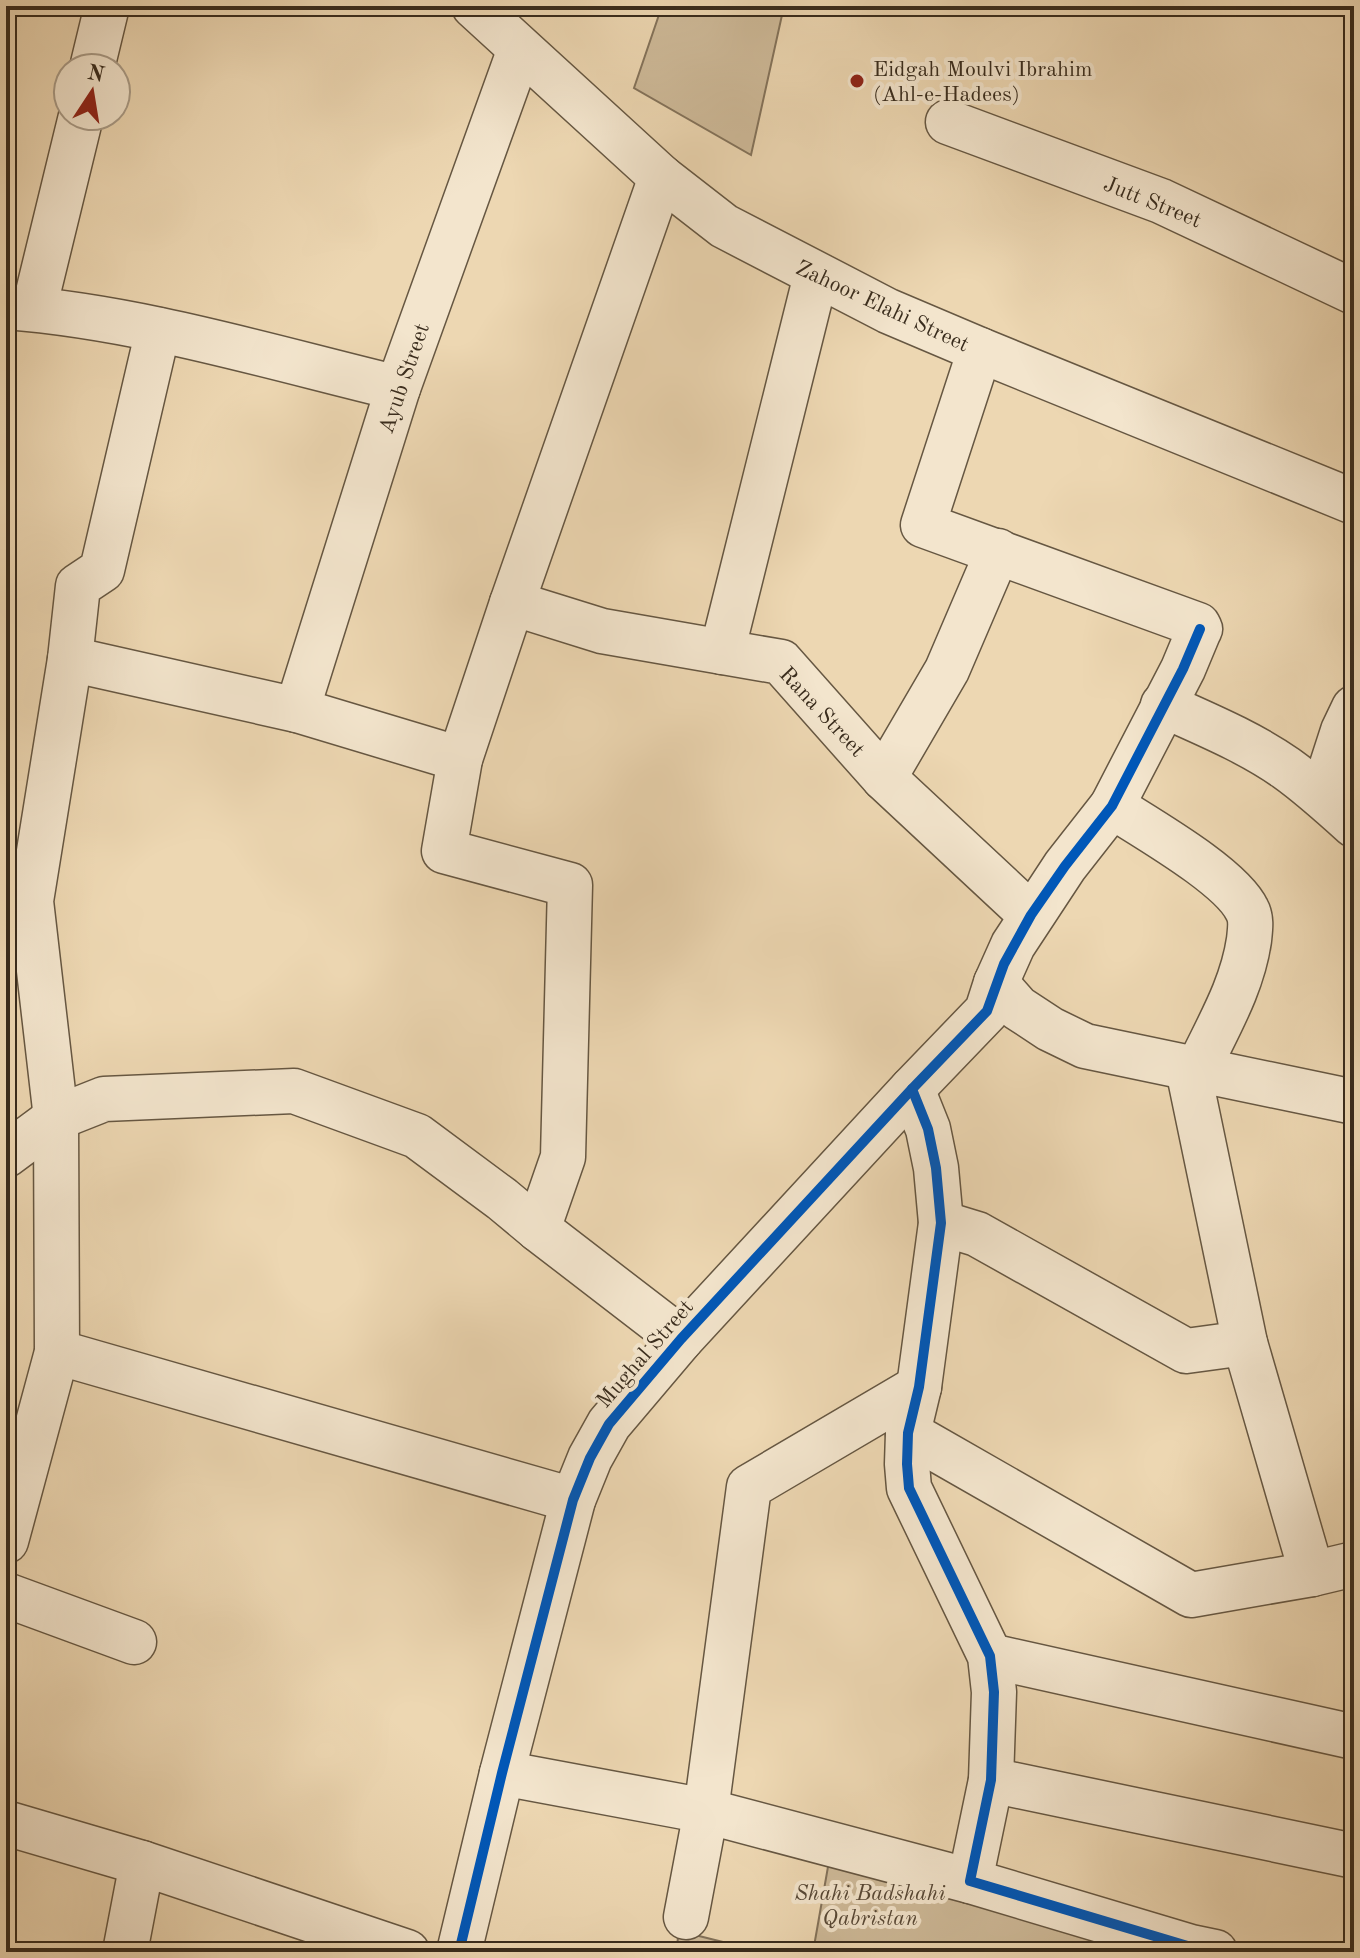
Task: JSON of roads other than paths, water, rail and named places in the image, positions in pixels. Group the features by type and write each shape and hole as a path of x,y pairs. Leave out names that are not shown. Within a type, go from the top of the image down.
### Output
{"street":[{"path":"96,52 107,6"},
{"name":"Zahoor Elahi Street","path":"474,6 661,177 724,226 888,311 1354,502"},
{"name":"Ayub Street","path":"297,710 398,388 520,49"},
{"name":"Jutt Street","path":"948,122 1161,201 1354,292"},
{"path":"76,132 20,308 158,330 398,388"},
{"path":"538,1229 563,1157 570,885 444,851 460,759 661,177"},
{"path":"722,652 816,275"},
{"path":"6,1541 57,1352 56,1118 31,901 70,659 78,586 102,570 158,330"},
{"path":"980,350 923,525 1198,625 1200,629 1183,669 1112,806 1031,915 1013,945 992,997 1085,1046 1354,1102"},
{"path":"884,778 947,670 998,551"},
{"name":"Rana Street","path":"512,603 602,631 781,662 884,778 1031,915"},
{"path":"70,659 297,710 460,759"},
{"path":"1163,705 1237,739 1284,766 1354,825"},
{"path":"1322,796 1350,725"},
{"path":"1112,806 1218,877 1249,912 1245,963 1228,1009 1193,1070 1245,1343 1312,1574"},
{"name":"Mughal Street","path":"459,1952 573,1500 590,1458 609,1424 681,1339 912,1089 992,997"},
{"path":"912,1089 928,1129 934,1155 941,1223 919,1387 908,1433 909,1488 990,1656 994,1692 991,1780 970,1881"},
{"path":"6,1155 56,1118 104,1099 294,1091 417,1136 681,1339"},
{"path":"941,1223 977,1234 1186,1351 1245,1343"},
{"path":"57,1352 573,1500"},
{"path":"686,1917 706,1811 749,1487 919,1387"},
{"path":"908,1433 1191,1595 1354,1564"},
{"path":"6,1595 134,1642"},
{"path":"990,1656 1354,1737"},
{"path":"502,1773 706,1811 970,1881 1215,1952"},
{"path":"991,1780 1354,1856"},
{"path":"6,1823 142,1863 407,1952"},
{"path":"125,1952 142,1863"}],"place":[{"name":"Eidgah Moulvi Ibrahim (Ahl-e-Hadees)","path":"857,81"}],"park label":[{"name":"Shahi Badshahi Qabristan","path":"870,1904"}]}
